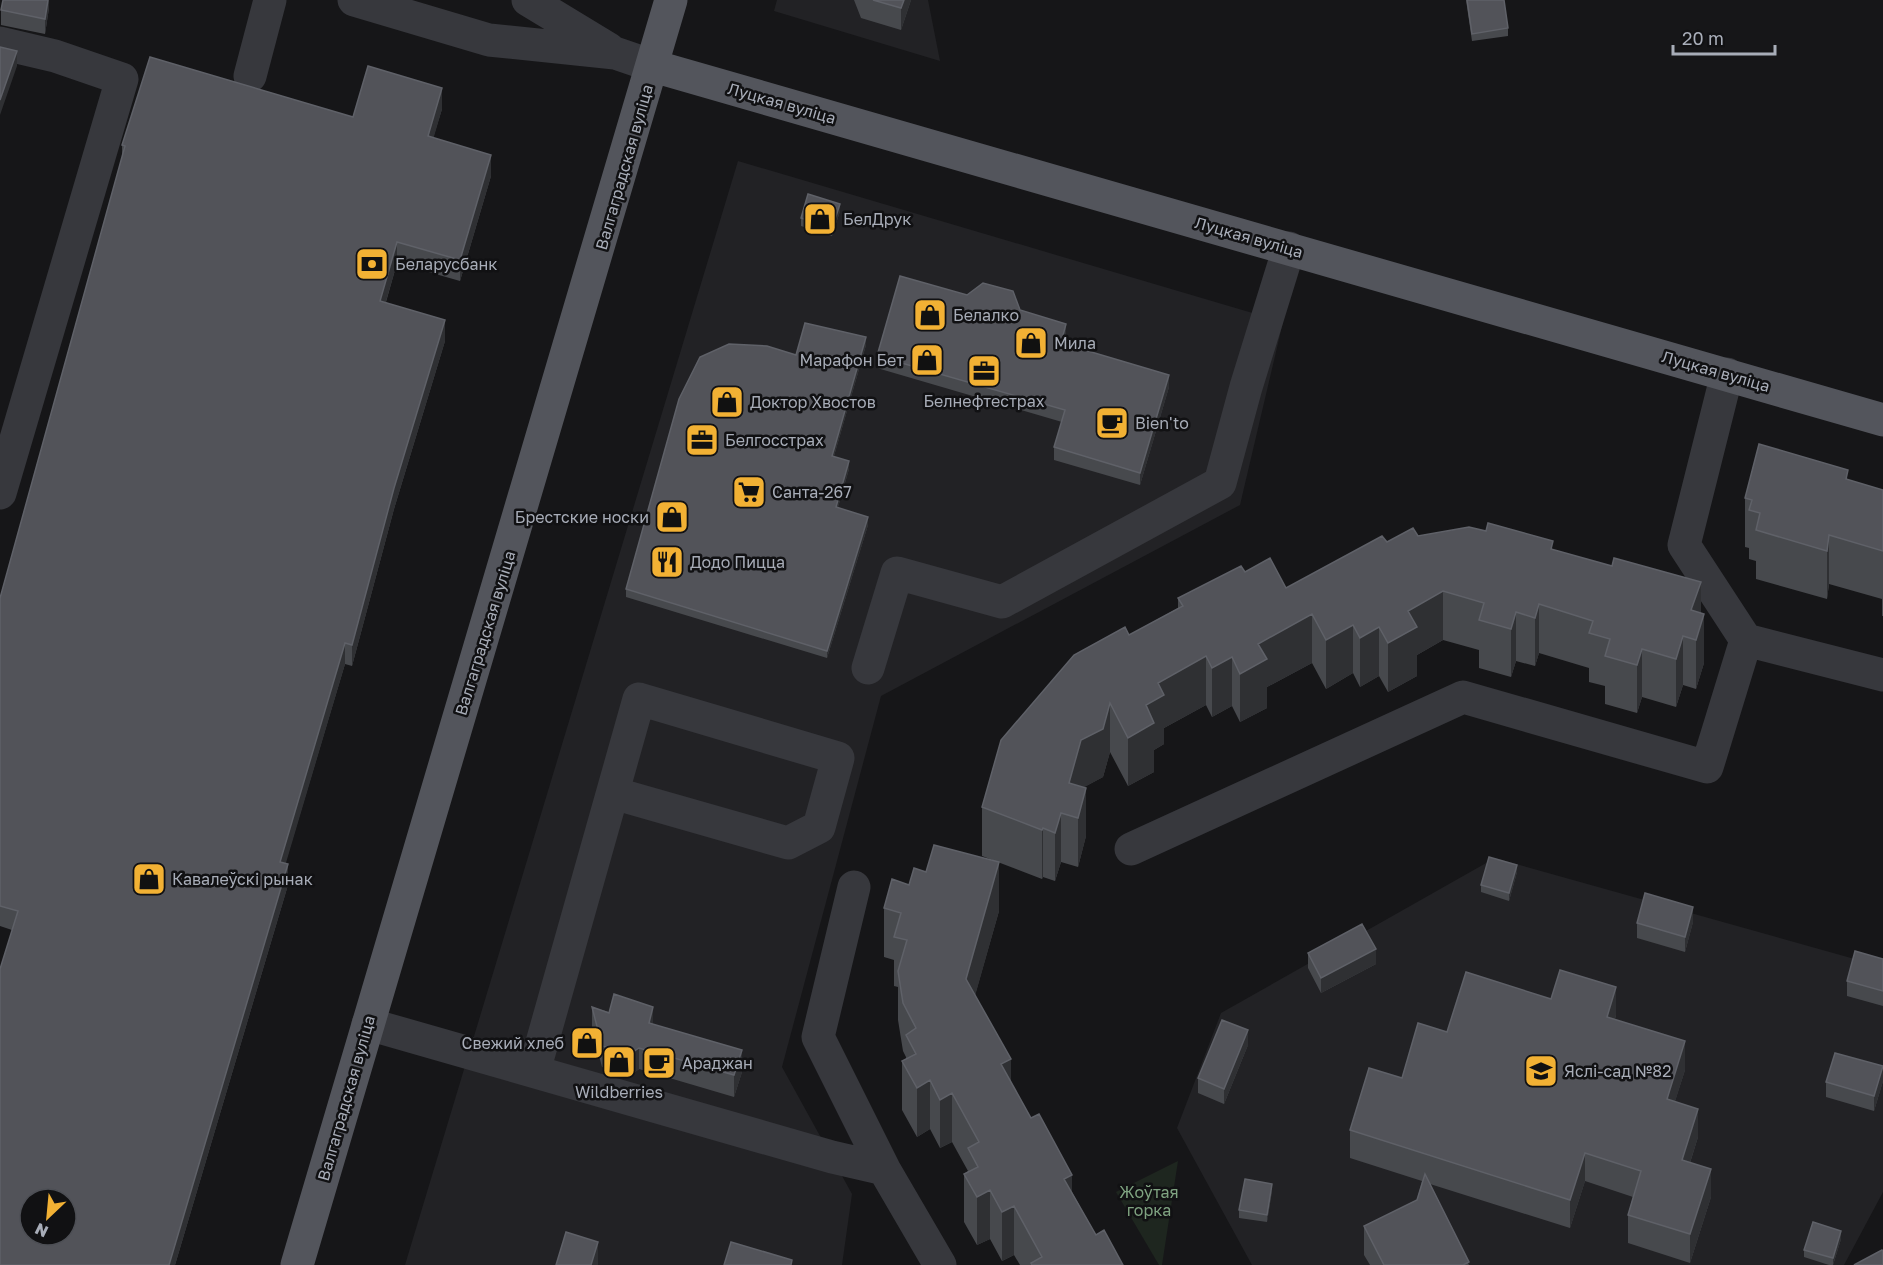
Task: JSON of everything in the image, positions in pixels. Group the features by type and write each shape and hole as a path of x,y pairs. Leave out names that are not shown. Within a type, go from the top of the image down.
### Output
{"main road":[{"name":"Валгаградская вуліца","path":"297,1265 672,0"},
{"name":"Луцкая вуліца","path":"653,66 1883,420"}],"street":[{"path":"250,76 270,0"},
{"name":"Луцкая вуліца","path":"354,0 489,40 615,53"},
{"name":"Луцкая вуліца","path":"528,0 615,53 653,66"},
{"path":"0,43 55,56 122,79 0,493"},
{"path":"868,668 897,573 1002,602 1220,483 1246,387 1289,248"},
{"path":"1727,374 1684,545 1746,640 1883,675"},
{"path":"1131,849 1463,697 1707,767 1746,640"},
{"path":"534,1071 639,699 838,758 819,827 788,843 613,793"},
{"path":"854,887 818,1037 884,1169 940,1265"},
{"path":"368,1024 832,1157 884,1169"}],"shaded area":[{"path":"777,0 928,0 940,61 774,11"},
{"path":"738,161 1283,322 1240,505 881,696 782,1067 852,1194 842,1265 405,1265"},
{"name":"Яслі-сад №82","path":"1495,858 1883,967 1883,1192 1844,1265 1252,1265 1177,1128 1221,1013"}],"green space":[{"name":"Жоўтая горка","path":"1178,1161 1162,1265 1159,1265 1116,1192"}],"building":[{"path":"3,0 48,0 45,19 1,10"},
{"path":"873,0 904,0 901,8"},
{"path":"1467,0 1504,0 1508,28 1472,34"},
{"path":"0,47 17,51 0,100"},
{"name":"Кавалеўскі рынак","path":"150,57 353,117 368,66 442,88 428,136 491,155 460,260 397,242 380,301 445,320 394,488 352,645 345,643 280,862 288,864 169,1265 0,1265 0,969 18,911 0,906 0,598 125,146 122,145"},
{"name":"БелДрук","path":"808,194 840,204 832,228 801,218"},
{"path":"900,276 967,295 983,283 1013,291 1020,310 1066,324 1061,343 1169,375 1140,473 1054,447 1065,410 877,356"},
{"name":"Санта-267","path":"805,323 866,337 832,456 849,461 836,507 868,517 827,651 626,589 679,399 700,357 729,344 767,346 796,355"},
{"path":"1759,444 1848,470 1846,479 1883,490 1883,551 1829,535 1827,551 1756,530 1760,513 1749,510 1752,500 1745,498"},
{"path":"1488,523 1553,541 1551,549 1612,566 1614,558 1701,582 1691,610 1704,614 1696,640 1683,636 1676,659 1642,649 1637,665 1605,656 1610,639 1589,633 1593,621 1539,604 1535,618 1516,612 1511,629 1479,620 1484,603 1443,591 1408,611 1417,627 1388,643 1379,627 1360,638 1353,625 1326,640 1312,614 1258,644 1267,659 1240,674 1232,657 1212,668 1206,656 1158,683 1164,695 1146,705 1154,723 1128,738 1110,703 1103,729 1081,740 1069,783 1086,788 1078,818 1061,813 1055,833 982,807 1001,740 1074,655 1125,627 1129,635 1183,606 1178,598 1241,566 1245,572 1270,558 1286,588 1382,536 1387,542 1413,528 1418,536 1469,527 1486,531"},
{"path":"934,845 999,862 966,979 1011,1059 1001,1064 1031,1118 1039,1114 1072,1175 1064,1179 1096,1235 1104,1230 1123,1265 1032,1265 1031,1263 1042,1257 1014,1206 1002,1212 990,1190 977,1197 964,1174 978,1167 968,1148 979,1142 952,1093 940,1100 930,1080 917,1088 902,1061 916,1054 906,1035 916,1028 903,1003 898,971 907,940 894,937 901,913 884,908 892,879 909,885 914,868 926,872"},
{"path":"1489,857 1517,865 1509,893 1481,885"},
{"path":"1645,893 1693,907 1685,937 1637,923"},
{"path":"1362,924 1376,949 1321,978 1308,953"},
{"path":"1855,951 1883,959 1883,991 1847,981"},
{"path":"1560,970 1616,987 1607,1017 1685,1041 1667,1099 1698,1109 1682,1160 1711,1169 1690,1234 1628,1215 1641,1171 1585,1153 1570,1200 1350,1130 1369,1068 1402,1078 1418,1023 1447,1032 1466,972 1551,999"},
{"path":"614,994 653,1007 649,1023 742,1050 734,1075 639,1048 630,1054 602,1046 592,1007 609,1013"},
{"path":"1222,1020 1248,1030 1224,1089 1198,1078"},
{"path":"1835,1053 1883,1066 1874,1096 1826,1082"},
{"path":"1425,1174 1469,1262 1463,1265 1384,1265 1364,1226 1417,1200"},
{"path":"1245,1179 1272,1184 1267,1215 1239,1210"},
{"path":"1813,1222 1841,1231 1833,1258 1804,1250"},
{"path":"566,1232 598,1242 591,1265 556,1265"},
{"path":"731,1242 792,1260 791,1265 724,1265"},
{"path":"1882,1250 1883,1265 1854,1265"}],"place":[{"name":"БелДрук","path":"820,219"},
{"name":"Беларусбанк","path":"372,264"},
{"name":"Белалко","path":"930,315"},
{"name":"Мила","path":"1031,343"},
{"name":"Марафон Бет","path":"927,360"},
{"name":"Белнефтестрах","path":"984,371"},
{"name":"Доктор Хвостов","path":"727,402"},
{"name":"Bien'to","path":"1112,423"},
{"name":"Белгосстрах","path":"702,440"},
{"name":"Санта-267","path":"749,492"},
{"name":"Брестские носки","path":"672,517"},
{"name":"Додо Пицца","path":"667,562"},
{"name":"Кавалеўскі рынак","path":"149,879"},
{"name":"Свежий хлеб","path":"587,1043"},
{"name":"Wildberries","path":"619,1062"},
{"name":"Араджан","path":"659,1063"},
{"name":"Яслі-сад №82","path":"1541,1071"}]}
